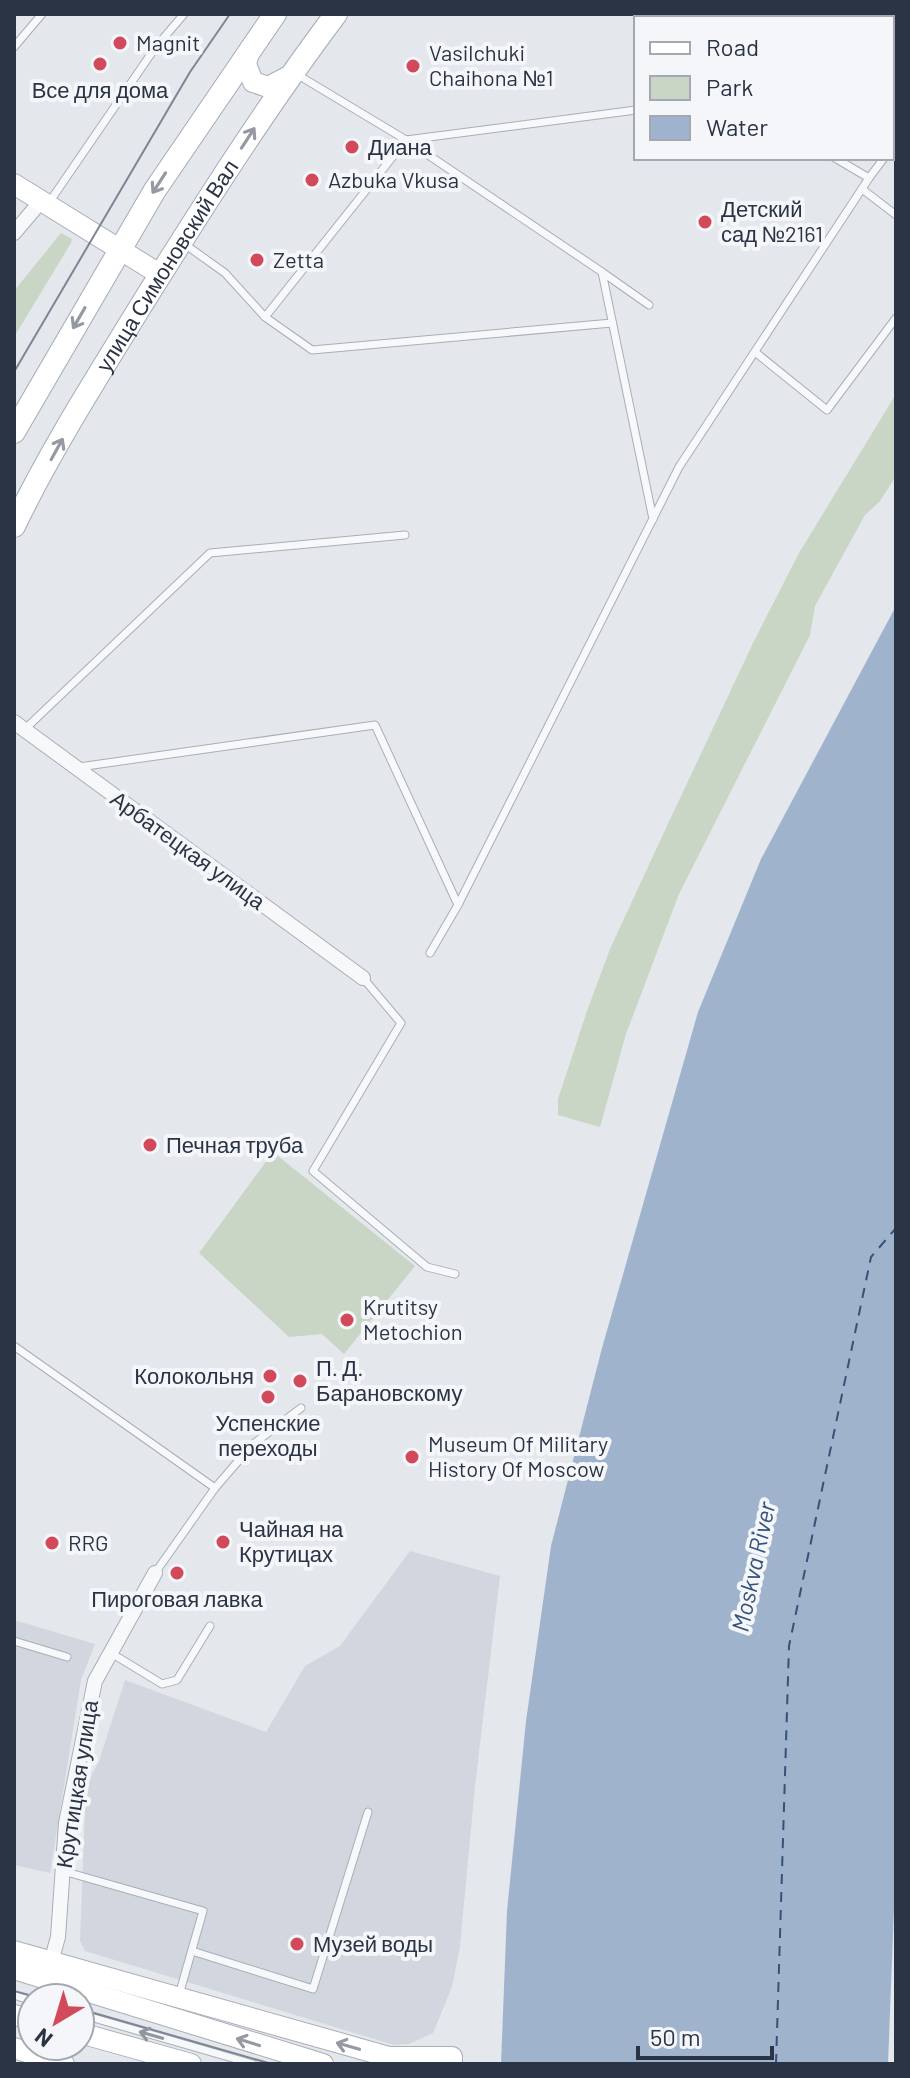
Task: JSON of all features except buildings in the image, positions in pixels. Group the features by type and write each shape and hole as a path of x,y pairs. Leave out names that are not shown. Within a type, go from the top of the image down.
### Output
{"main road":[{"name":"улица Симоновский Вал","path":"14,432 118,250 275,14"},
{"name":"улица Симоновский Вал","path":"14,526 92,385 181,241 291,74 336,14"},
{"path":"250,49 246,64 253,82 268,87 278,85 291,74"},
{"path":"14,184 161,275"},
{"path":"14,1951 389,2057 444,2060"},
{"path":"14,1969 323,2064"},
{"path":"96,2037 191,2064"},
{"path":"14,2048 64,2064"}],"street":[{"path":"14,233 45,202"},
{"name":"Арбатецкая улица","path":"20,725 363,978"},
{"name":"Крутицкая улица","path":"51,1962 58,1937 66,1823 95,1681 155,1573"}],"lane":[{"path":"14,47 42,14"},
{"path":"45,202 155,48 184,14"},
{"path":"291,74 406,140 649,305"},
{"path":"265,317 406,140 634,110"},
{"path":"838,160 869,178"},
{"path":"430,953 458,905 679,467 882,160"},
{"path":"862,189 896,215"},
{"path":"181,241 225,273 265,317 312,350 612,323"},
{"path":"602,272 653,519"},
{"path":"755,352 827,410 896,318"},
{"path":"20,725 210,553 405,535"},
{"path":"75,768 375,725 458,905"},
{"path":"363,978 401,1023 313,1171 427,1267 455,1274"},
{"path":"14,1346 215,1488"},
{"path":"155,1573 215,1488 252,1445 301,1408"},
{"path":"109,1651 162,1684 177,1680 210,1626"},
{"path":"14,1641 67,1657"},
{"path":"192,1951 313,1989 368,1812"},
{"path":"63,1871 203,1911 179,1997"},
{"path":"96,2019 253,2064"}],"shaded area":[{"path":"410,1551 500,1576 460,1946 452,1987 433,2033 409,2044 394,2045 85,1951 80,1941 86,1786 99,1761 125,1680 266,1732 305,1666 340,1646"},
{"path":"14,1620 95,1644 81,1680 50,1873 14,1865"}],"green space":[{"path":"61,233 72,239 71,243 14,337 14,291"},
{"path":"896,394 896,476 880,501 865,515 815,606 810,635 679,894 626,1034 600,1127 558,1115 558,1099 610,949 666,828 799,553"},
{"path":"273,1152 415,1266 344,1354 322,1334 289,1337 199,1253"}],"water":[{"name":"Moskva River","path":"896,606 896,1857 888,2064 501,2064 507,1911 526,1721 551,1546 602,1348 698,1012 761,859"}],"ferry route":[{"path":"776,2064 789,1646 871,1257 896,1228"}],"tram line":[{"path":"14,372 190,72 230,14"},
{"path":"96,2014 272,2064"}],"place":[{"name":"Magnit","path":"120,43"},
{"name":"Все для дома","path":"100,64"},
{"name":"Vasilchuki Chaihona №1","path":"413,66"},
{"name":"Диана","path":"352,147"},
{"name":"Azbuka Vkusa","path":"312,180"},
{"name":"Детский сад №2161","path":"705,222"},
{"name":"Zetta","path":"257,260"},
{"name":"Печная труба","path":"150,1145"},
{"name":"Krutitsy Metochion","path":"347,1320"},
{"name":"Колокольня","path":"270,1376"},
{"name":"П. Д. Барановскому","path":"300,1381"},
{"name":"Успенские переходы","path":"268,1397"},
{"name":"Museum Of Military History Of Moscow","path":"412,1457"},
{"name":"Чайная на Крутицах","path":"223,1542"},
{"name":"RRG","path":"52,1543"},
{"name":"Пироговая лавка","path":"177,1573"},
{"name":"Музей воды","path":"297,1944"}]}
